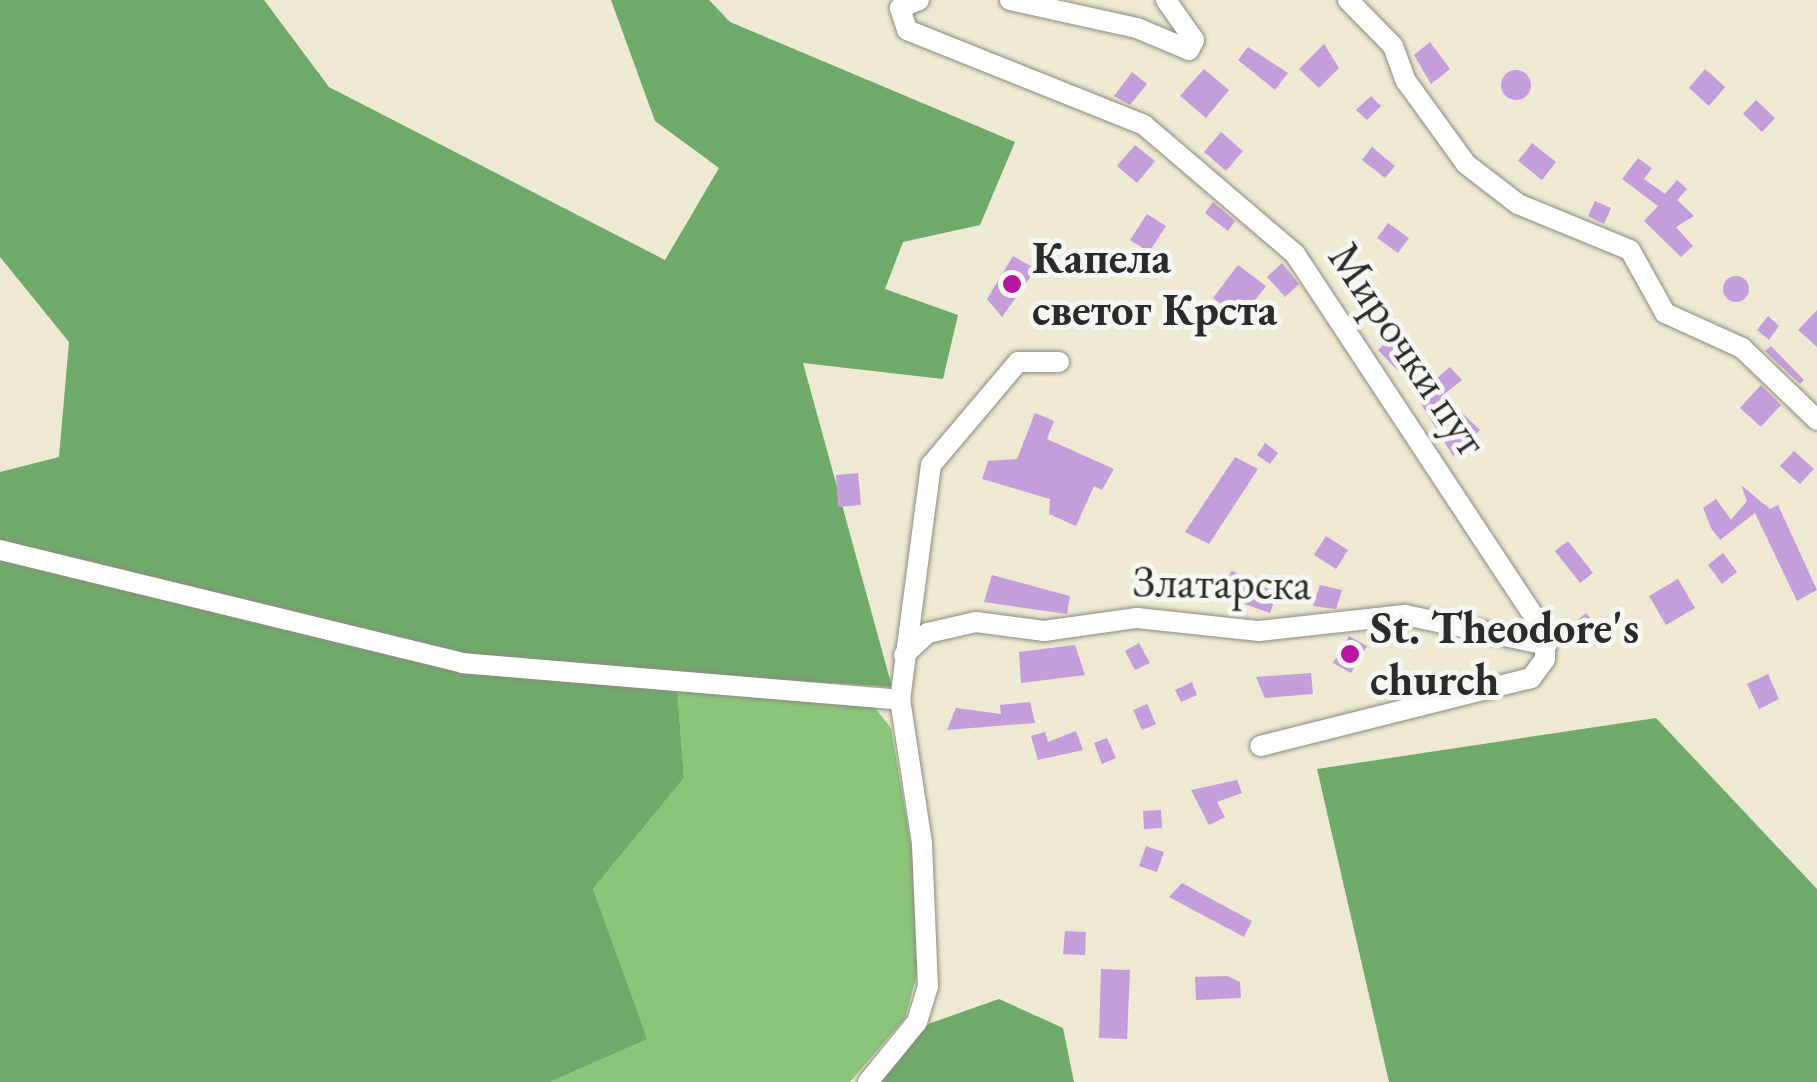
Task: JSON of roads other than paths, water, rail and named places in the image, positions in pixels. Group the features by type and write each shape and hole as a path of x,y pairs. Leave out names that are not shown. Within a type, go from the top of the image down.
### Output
{"street":[{"name":"Мирочки пут","path":"919,0 900,8 907,30 1144,126 1295,254 1540,622 1546,645"},
{"path":"1010,0 1137,28 1175,46 1195,43 1168,3"},
{"path":"1348,0 1393,46 1406,81 1466,164 1518,204 1630,250 1665,313 1742,348 1817,420"},
{"path":"868,1082 916,1022 928,987 922,843 900,700 932,465 1018,362 1059,362"},
{"path":"0,550 462,663 900,700"},
{"name":"Златарска","path":"904,656 928,633 976,622 1044,631 1137,618 1259,631 1406,615 1546,645"},
{"path":"1260,746 1531,678 1546,645"}],"place":[{"name":"Капела светог Крста","path":"1012,284"},
{"name":"St. Theodore's church","path":"1350,654"}]}
